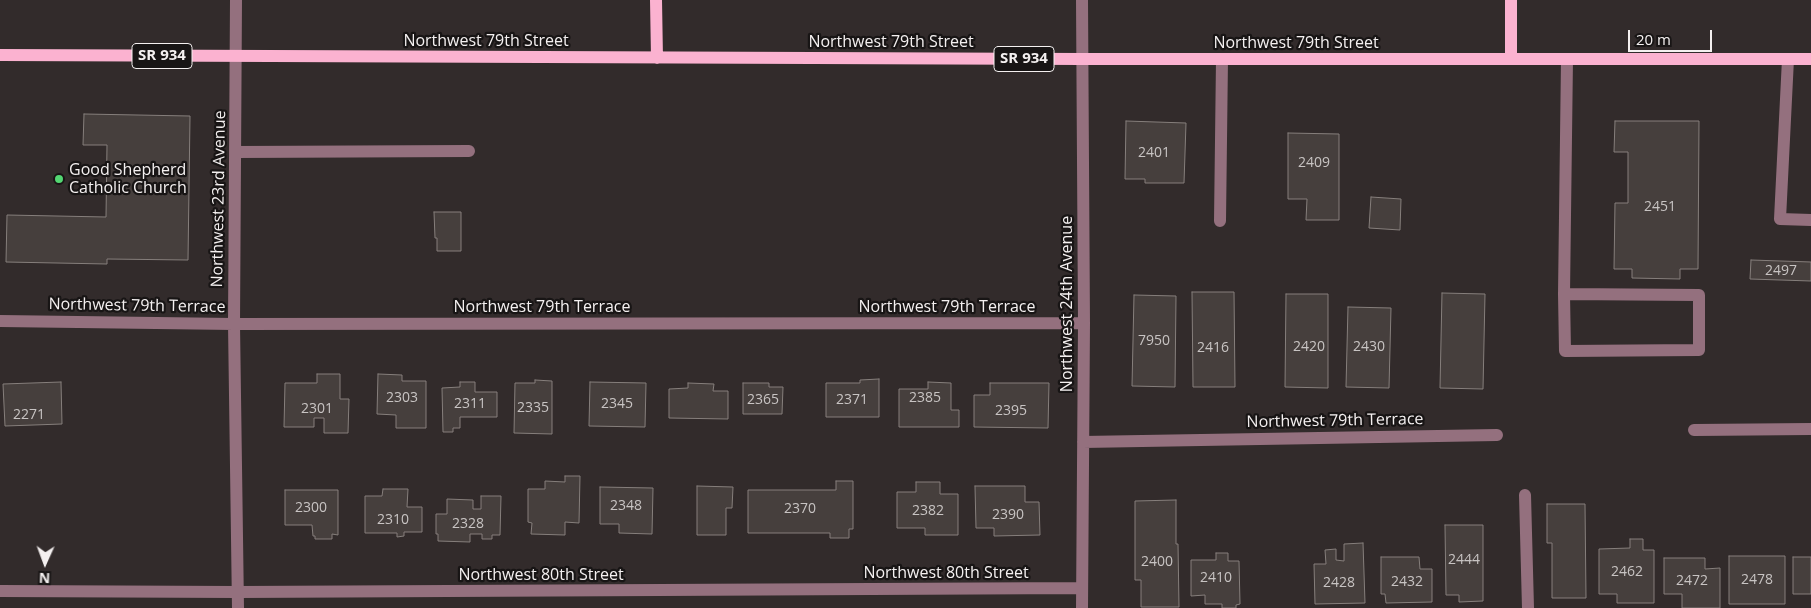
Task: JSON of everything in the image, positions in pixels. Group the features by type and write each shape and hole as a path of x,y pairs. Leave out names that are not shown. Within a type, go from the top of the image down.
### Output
{"main road":[{"path":"656,0 657,58"},
{"path":"1510,59 1511,0"},
{"name":"Northwest 79th Street","path":"0,56 1811,59"}],"street":[{"name":"Northwest 23rd Avenue","path":"236,0 234,324 238,608"},
{"name":"Northwest 24th Avenue","path":"1082,0 1084,323 1082,608"},
{"path":"1220,221 1222,59"},
{"path":"1564,294 1699,295 1699,350 1565,351 1564,294 1567,59"},
{"path":"1788,59 1780,219 1811,220"},
{"path":"235,152 469,151"},
{"name":"Northwest 79th Terrace","path":"0,321 234,324 1084,323"},
{"path":"1694,430 1811,429"},
{"name":"Northwest 79th Terrace","path":"1083,442 1497,434"},
{"path":"1525,494 1528,608"},
{"name":"Northwest 80th Street","path":"0,591 238,592 1082,588"}],"building":[{"path":"84,114 190,116 188,260 107,259 107,264 6,262 7,215 106,217 107,145 83,145"},
{"path":"1126,121 1186,123 1184,183 1145,183 1145,179 1125,179"},
{"path":"1615,121 1699,121 1698,269 1680,269 1680,279 1632,278 1632,269 1614,269 1615,203 1628,203 1628,152 1614,152"},
{"path":"1288,133 1339,134 1339,220 1306,220 1307,199 1288,199"},
{"path":"1371,197 1401,199 1400,230 1369,228"},
{"path":"434,212 461,212 461,251 437,251"},
{"path":"1751,260 1811,262 1811,281 1750,279"},
{"path":"1192,292 1234,292 1235,387 1193,387"},
{"path":"1442,293 1485,294 1483,389 1440,388"},
{"path":"1286,294 1328,294 1328,388 1285,387"},
{"path":"1134,295 1176,296 1175,387 1132,386"},
{"path":"1348,307 1391,308 1389,388 1346,387"},
{"path":"317,374 340,374 340,399 349,399 348,433 324,433 324,418 314,418 314,427 284,427 285,383 317,383"},
{"path":"378,374 402,375 402,381 426,381 426,428 396,428 396,415 377,414"},
{"path":"879,379 879,417 826,417 826,383 860,383 860,380"},
{"path":"535,380 552,381 552,434 514,433 515,383 535,383"},
{"path":"61,382 62,424 5,426 3,384"},
{"path":"460,382 475,382 475,392 497,392 497,417 460,417 460,428 453,428 453,432 443,432 442,388 460,387"},
{"path":"590,382 646,383 645,427 589,426"},
{"path":"928,382 951,383 951,410 959,410 959,427 899,427 899,389 928,389"},
{"path":"688,383 714,384 713,391 728,391 728,419 669,418 669,389 688,388"},
{"path":"743,383 769,383 769,387 783,387 782,414 743,414"},
{"path":"990,383 1049,383 1048,428 974,427 974,395 990,395"},
{"path":"565,476 580,476 579,523 565,522 565,535 531,534 532,523 528,522 528,489 545,489 545,481 565,482"},
{"path":"836,481 853,481 853,529 849,529 849,538 830,538 830,533 748,533 748,490 836,490"},
{"path":"916,482 940,482 940,494 958,494 958,535 925,535 925,528 897,528 897,492 916,492"},
{"path":"697,486 733,487 732,508 726,508 726,535 697,535"},
{"path":"975,486 1025,486 1025,502 1039,502 1040,535 994,536 994,528 976,528"},
{"path":"600,487 653,488 652,534 619,533 619,524 600,524"},
{"path":"383,489 408,489 407,507 422,507 422,532 404,532 404,536 397,537 397,533 365,533 365,496 382,496"},
{"path":"285,490 338,490 338,535 332,534 332,539 315,539 312,525 285,525"},
{"path":"481,496 501,496 500,535 492,535 492,539 482,539 482,534 470,534 470,542 438,541 436,514 447,514 447,499 473,500 473,509 481,509"},
{"path":"1176,500 1179,607 1141,607 1141,580 1135,580 1135,501"},
{"path":"1547,504 1585,504 1586,598 1552,598 1552,543 1547,543"},
{"path":"1445,525 1483,525 1483,601 1459,602 1459,595 1446,595"},
{"path":"1630,539 1643,539 1643,550 1654,550 1654,603 1617,603 1617,594 1599,594 1599,549 1630,548"},
{"path":"1363,543 1365,603 1315,604 1314,564 1326,564 1325,550 1336,549 1336,560 1344,561 1344,544"},
{"path":"1216,553 1228,553 1228,561 1239,561 1240,604 1236,605 1236,608 1222,608 1222,604 1205,604 1205,595 1191,596 1191,560 1216,560"},
{"path":"1729,556 1785,556 1785,604 1729,604"},
{"path":"1381,557 1419,557 1420,569 1432,569 1432,602 1386,603 1385,594 1381,594"},
{"path":"1793,557 1811,557 1811,594 1793,594"},
{"path":"1664,558 1705,558 1705,569 1720,568 1720,608 1682,608 1682,594 1664,594"}],"place":[{"name":"Good Shepherd Catholic Church","path":"59,179"}]}
